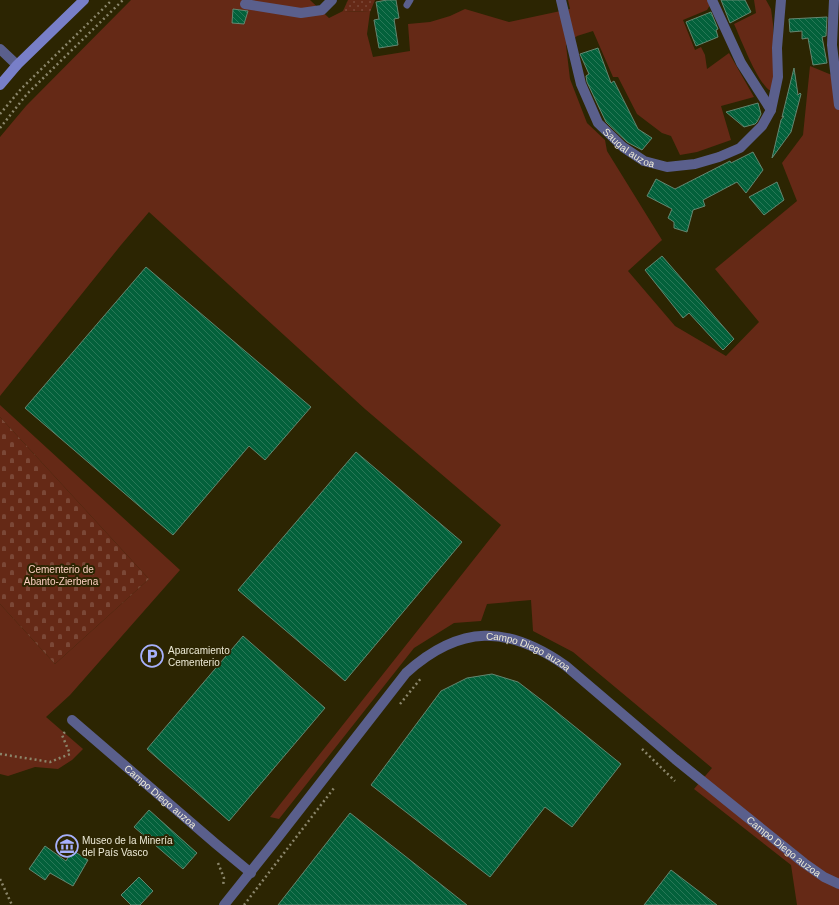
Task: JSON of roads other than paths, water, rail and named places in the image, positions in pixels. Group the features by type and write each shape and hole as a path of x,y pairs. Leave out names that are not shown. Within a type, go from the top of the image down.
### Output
{"street":[{"path":"0,85 17,65 84,0"},
{"path":"246,4 301,13 322,10 332,0"},
{"name":"Saugal auzoa","path":"561,0 581,84 598,123 623,147 644,160 668,167 695,164 719,157 740,148 762,126 771,110 778,77 777,48 781,0"},
{"path":"712,0 741,63 771,110"},
{"path":"834,0 832,45 839,104"},
{"path":"0,49 17,65"},
{"name":"Campo Diego auzoa","path":"224,905 406,673 421,659 439,648 465,638 487,636 507,637 532,646 550,655 566,666 675,759 804,863 824,877 839,884"},
{"name":"Campo Diego auzoa","path":"72,720 250,873"}],"place":[{"name":"Aparcamiento Cementerio","path":"152,656"},
{"name":"Museo de la Minería del País Vasco","path":"67,846"}],"park label":[{"name":"Cementerio de Abanto-Zierbena","path":"61,574"}]}
